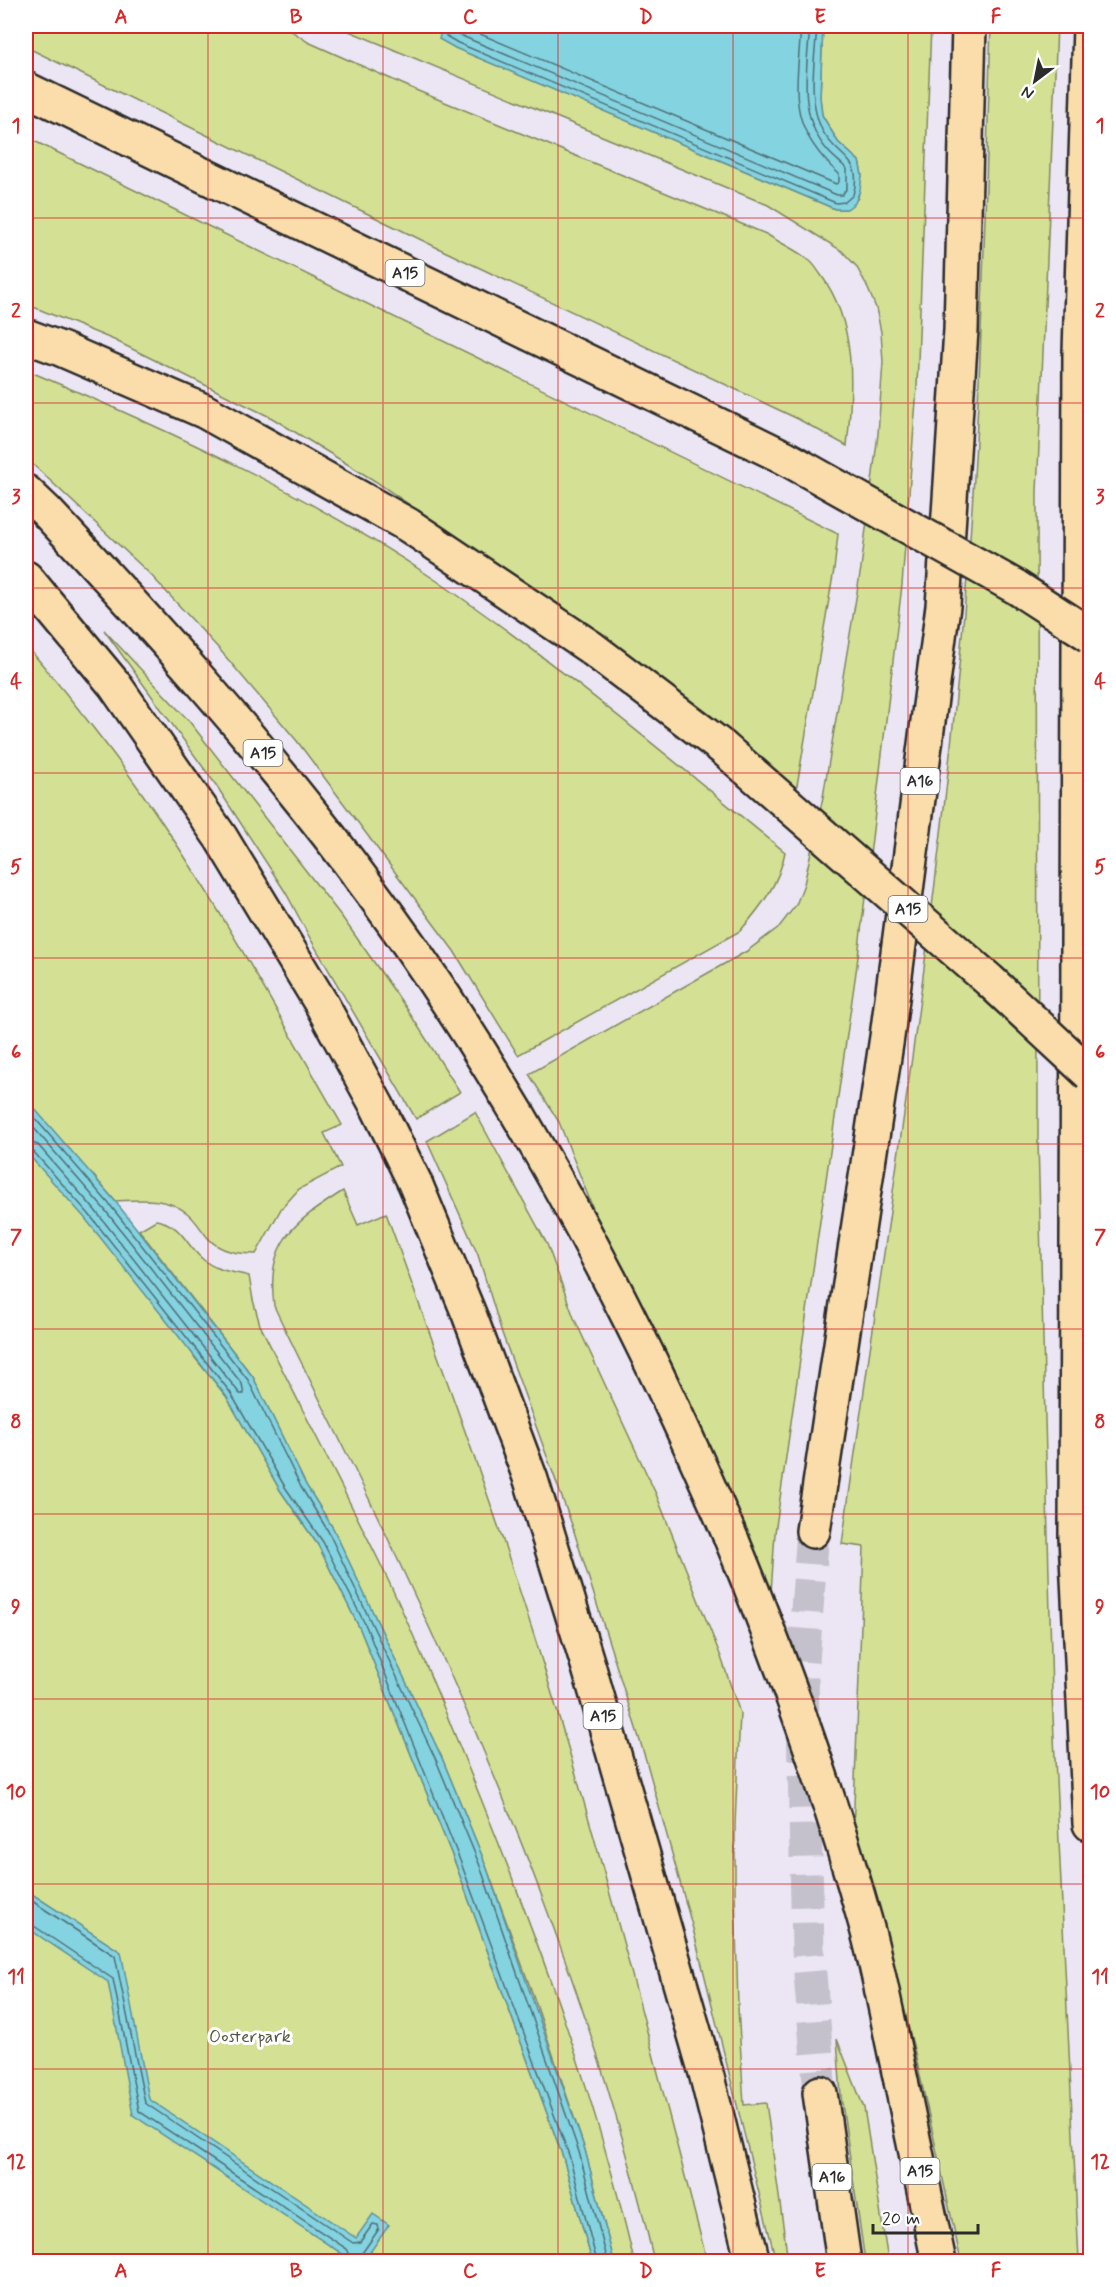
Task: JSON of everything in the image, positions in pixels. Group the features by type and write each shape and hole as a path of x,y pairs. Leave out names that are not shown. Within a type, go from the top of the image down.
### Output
{"highway":[{"name":"A16","path":"813,1531 888,1025 943,606 961,330 969,26"},
{"path":"1090,26 1080,353 1076,1537 1090,1824"},
{"name":"A15","path":"26,89 784,457 1016,587 1090,635"},
{"name":"A15","path":"26,336 204,411 408,525 590,647 722,747 989,980 1090,1074"},
{"name":"A15","path":"26,492 46,510 161,634 255,742 350,863 472,1038 525,1124 624,1305 698,1460 733,1543 772,1637 818,1766 865,1923 939,2262"},
{"name":"A15","path":"26,578 114,684 222,838 321,1003 378,1106 415,1184 469,1314 535,1491 589,1668 706,2073 753,2262"},
{"name":"A16","path":"820,2093 844,2262"}],"green space":[{"path":"26,26 284,26 308,42 418,91 766,234 800,253 811,262 833,294 841,314 847,335 851,380 847,446 798,419 442,250 26,47"},
{"path":"337,26 442,26 455,48 835,209 846,209 858,198 862,175 859,161 838,142 822,115 820,97 823,26 931,26 917,387 902,585 857,965 775,1533 771,1593 682,1384 594,1211 559,1122 529,1074 747,951 779,927 796,905 804,884 823,797 861,568 878,434 883,362 881,332 876,308 856,266 842,251 768,205"},
{"path":"991,26 1057,26 1037,492 1038,1140 1052,1695 1079,2261 961,2261 915,2053 891,1960 853,1832 864,1547 842,1544 922,983 950,758 961,646 977,414"},
{"path":"26,137 838,534 834,570 795,797 592,631 375,481 272,418 114,340 26,304"},
{"path":"26,370 185,440 288,492 389,550 527,645 785,852 774,885 762,904 740,931 518,1055 454,951 297,741 220,650 150,574 26,458"},
{"path":"104,630 189,721 342,917 407,1009 460,1092 416,1119 286,893 216,785"},
{"name":"Oosterpark","path":"26,645 72,700 130,776 171,835 246,958 342,1125 324,1133 341,1167 299,1189 281,1209 256,1254 237,1253 218,1246 208,1238 190,1216 170,1204 152,1200 115,1201 93,1175 195,1358 226,1396 280,1490 318,1545 360,1629 456,1865 563,2157 592,2261 26,2261"},
{"path":"475,1112 547,1244 574,1318 656,1494 721,1657 740,1713 735,1824 735,1888 738,2008 744,2105 766,2103 788,2261 776,2261 693,1929 646,1760 572,1525 502,1333 478,1255 427,1141"},
{"path":"343,1191 358,1225 386,1213 508,1555 545,1671 609,1891 707,2261 654,2261 631,2168 604,2077 542,1895 469,1717 430,1630 274,1306 274,1265 279,1249 297,1224"},
{"path":"156,1220 173,1226 198,1255 210,1264 249,1276 260,1325 393,1590 502,1851 546,1967 585,2083 634,2261 614,2261 585,2150 533,1995 485,1863 442,1758 333,1528 306,1485 253,1377 139,1230"},
{"path":"837,2039 864,2108 888,2261 865,2261 841,2096"}],"water":[{"path":"442,26 823,26 820,97 822,115 838,142 859,161 862,175 855,203 847,209 835,209 455,48 439,39"},
{"path":"26,1099 115,1201 253,1377 306,1485 333,1528 442,1758 485,1863 585,2150 614,2261 592,2261 563,2157 456,1865 360,1629 318,1545 280,1490 226,1396 84,1217 26,1152"},
{"path":"26,1890 121,1952 149,2099 356,2238 373,2214 389,2225 364,2261 340,2261 344,2255 133,2115 108,1982 26,1927"}],"tunnel":[{"path":"813,1531 802,1674 808,1950 820,2093"}]}
